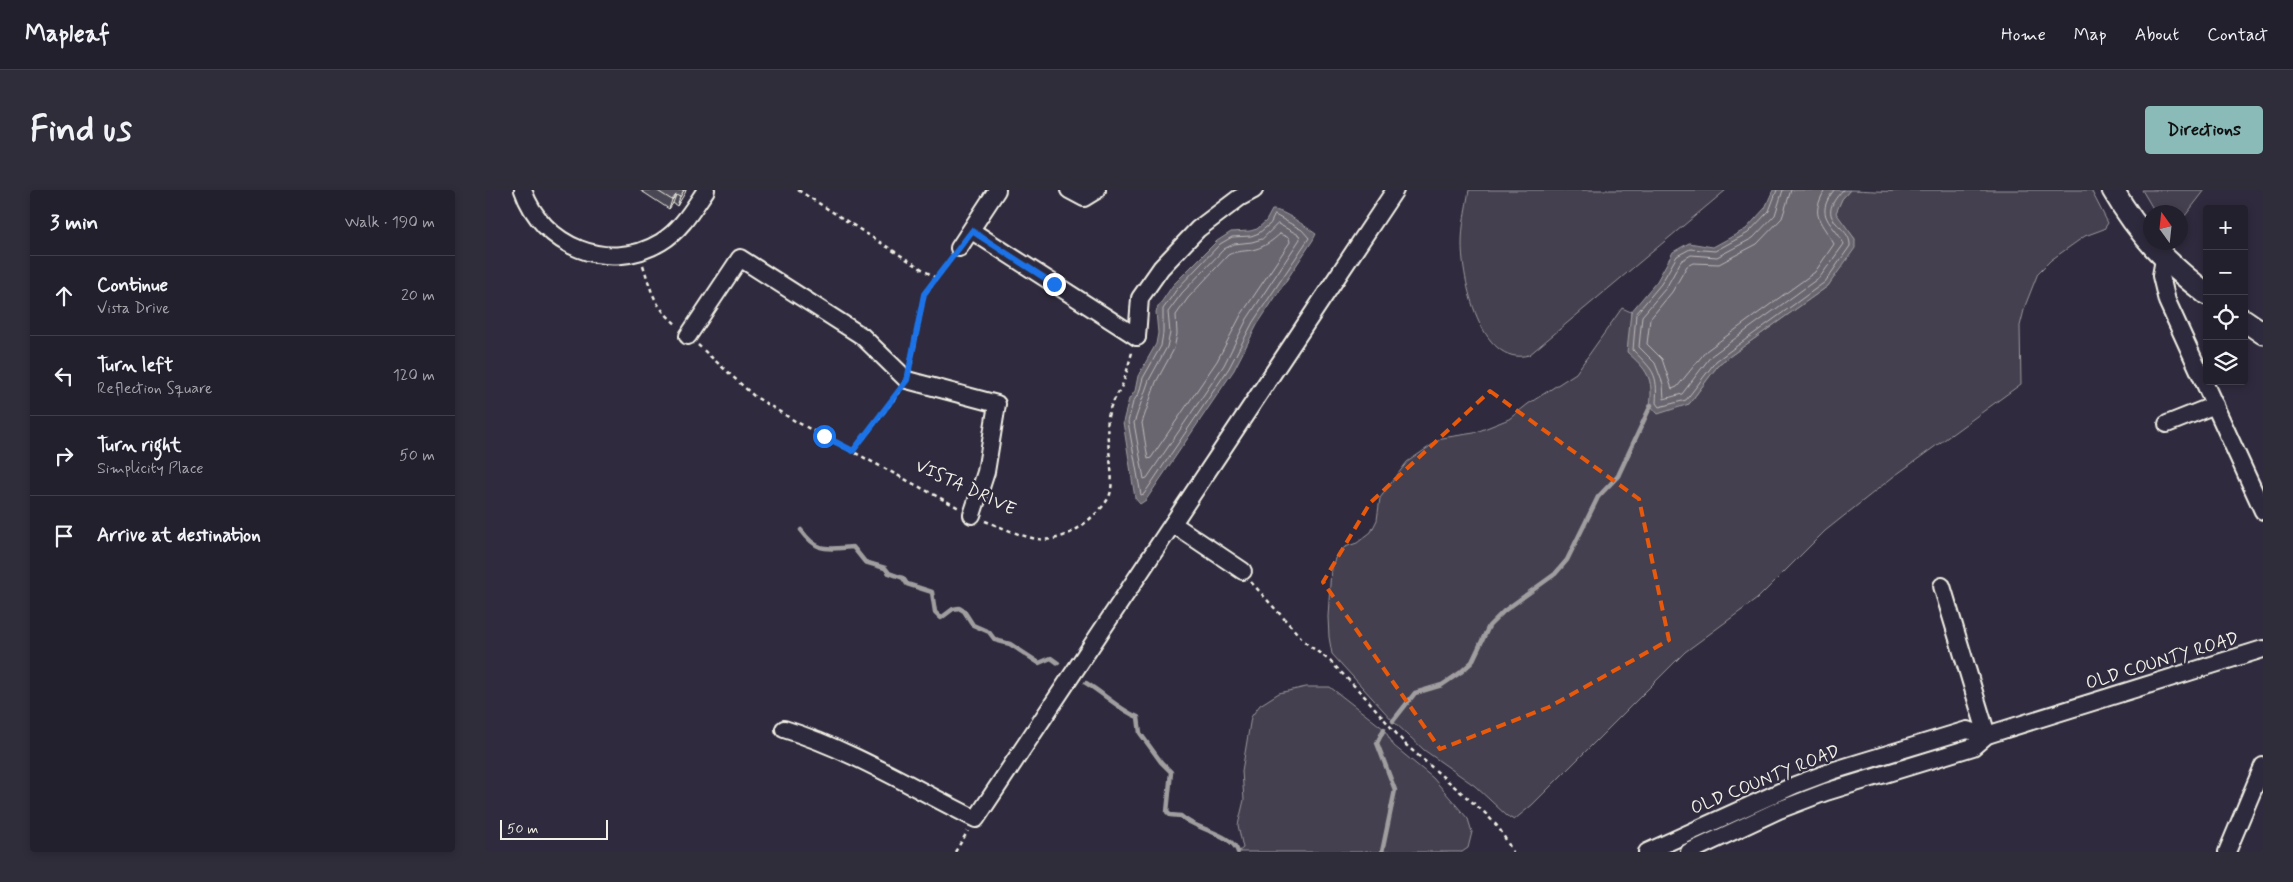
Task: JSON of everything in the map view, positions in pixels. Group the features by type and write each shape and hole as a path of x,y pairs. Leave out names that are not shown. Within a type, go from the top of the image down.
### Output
{"main road":[{"path":"2113,190 2134,226 2164,259 2203,291"},
{"path":"2248,323 2263,333"}],"street":[{"path":"523,190 538,219 552,234 568,245 589,252 607,255 639,252 661,242 675,232 706,190"},
{"path":"959,248 972,231 997,190"},
{"path":"1069,190 1084,198 1097,190"},
{"path":"972,231 1137,338 1140,298 1151,281 1186,240 1235,194 1254,190"},
{"path":"784,729 813,738 858,758 976,819 1395,190"},
{"path":"688,336 740,258 862,336 907,380 997,404 986,472 972,514"},
{"path":"2164,259 2161,276 2167,301 2263,511"},
{"path":"2167,424 2215,405"},
{"path":"1173,524 1243,571"},
{"path":"1942,586 1987,735"},
{"name":"OLD COUNTY ROAD","path":"1689,852 1779,810 1896,770 1973,747 1987,735 2263,649"},
{"name":"OLD COUNTY ROAD","path":"1647,852 1795,785 1890,753 1967,730 1987,735"},
{"path":"1890,753 1896,770"},
{"path":"2227,852 2263,766"},
{"path":"1717,819 1725,835"}],"path":[{"path":"798,190 936,278"},
{"path":"853,451 907,380 924,294 959,248"},
{"name":"VISTA DRIVE","path":"639,252 655,302 661,311 754,396 795,421 921,489 1018,534 1048,541 1061,539 1075,531 1097,512 1111,491 1108,417 1112,401 1122,385 1137,338"},
{"path":"1243,571 1284,619 1361,693 1406,745 1485,813 1499,828 1513,852"},
{"path":"955,852 976,819"}],"highlighted area":[{"path":"1490,391 1639,499 1669,640 1549,707 1440,749 1323,582 1370,503"}],"shaded area":[{"path":"1469,190 1726,190 1529,355 1512,355 1498,348 1486,335 1470,297 1462,244 1463,223"},
{"path":"1850,190 2091,190 2108,223 2104,229 2085,236 2051,260 2038,273 2025,306 2020,326 2021,384 1893,477 1825,531 1757,599 1685,652 1532,805 1514,820 1507,816 1475,786 1424,750 1393,721 1332,654 1328,617 1331,568 1337,554 1345,547 1357,543 1371,532 1377,520 1380,498 1407,462 1442,438 1474,433 1509,419 1528,404 1576,373 1622,308 1631,312 1628,352 1648,375 1651,388 1651,405 1689,404 1719,364 1828,286 1855,239 1835,213 1842,199"},
{"path":"2142,190 2205,190 2188,212 2188,205 2151,205"},
{"path":"1306,687 1330,687 1384,729 1394,746 1433,778 1468,819 1472,832 1468,848 1462,852 1238,852 1243,848 1238,825 1244,800 1242,771 1251,717 1260,705 1279,693"}],"water":[{"path":"1773,190 1850,190 1842,199 1836,213 1855,239 1855,248 1828,286 1719,364 1689,404 1658,414 1650,405 1651,388 1648,375 1640,364 1627,352 1631,312 1657,281 1673,252 1689,243 1713,247 1746,229 1765,208"},
{"path":"1272,210 1288,215 1316,234 1257,325 1234,370 1146,500 1140,504 1135,498 1123,422 1129,399 1135,391 1138,376 1156,344 1158,333 1156,312 1158,307 1173,285 1217,241 1231,232 1257,229 1266,221"}],"building":[{"path":"656,190 684,190 680,197 676,195 672,200"}],"waterway":[{"path":"1393,721 1415,693 1442,685 1472,662 1489,626 1504,611 1555,574 1567,560 1598,497 1618,476 1651,405"},
{"path":"801,530 818,546 829,549 853,547 865,562 885,568 889,573 903,578 907,584 932,592 935,612 941,618 953,609 959,608 964,611 973,625 989,632 995,640 1010,644 1039,663 1051,658 1058,663"},
{"path":"1086,683 1125,711 1138,717 1140,733 1161,762 1171,772 1167,812 1170,815 1181,816 1187,821 1229,840 1238,852"},
{"path":"1382,852 1395,790 1377,743 1384,729"}],"route":[{"path":"824,436 853,451 898,393 907,380 924,294 972,231 1054,284"}]}
